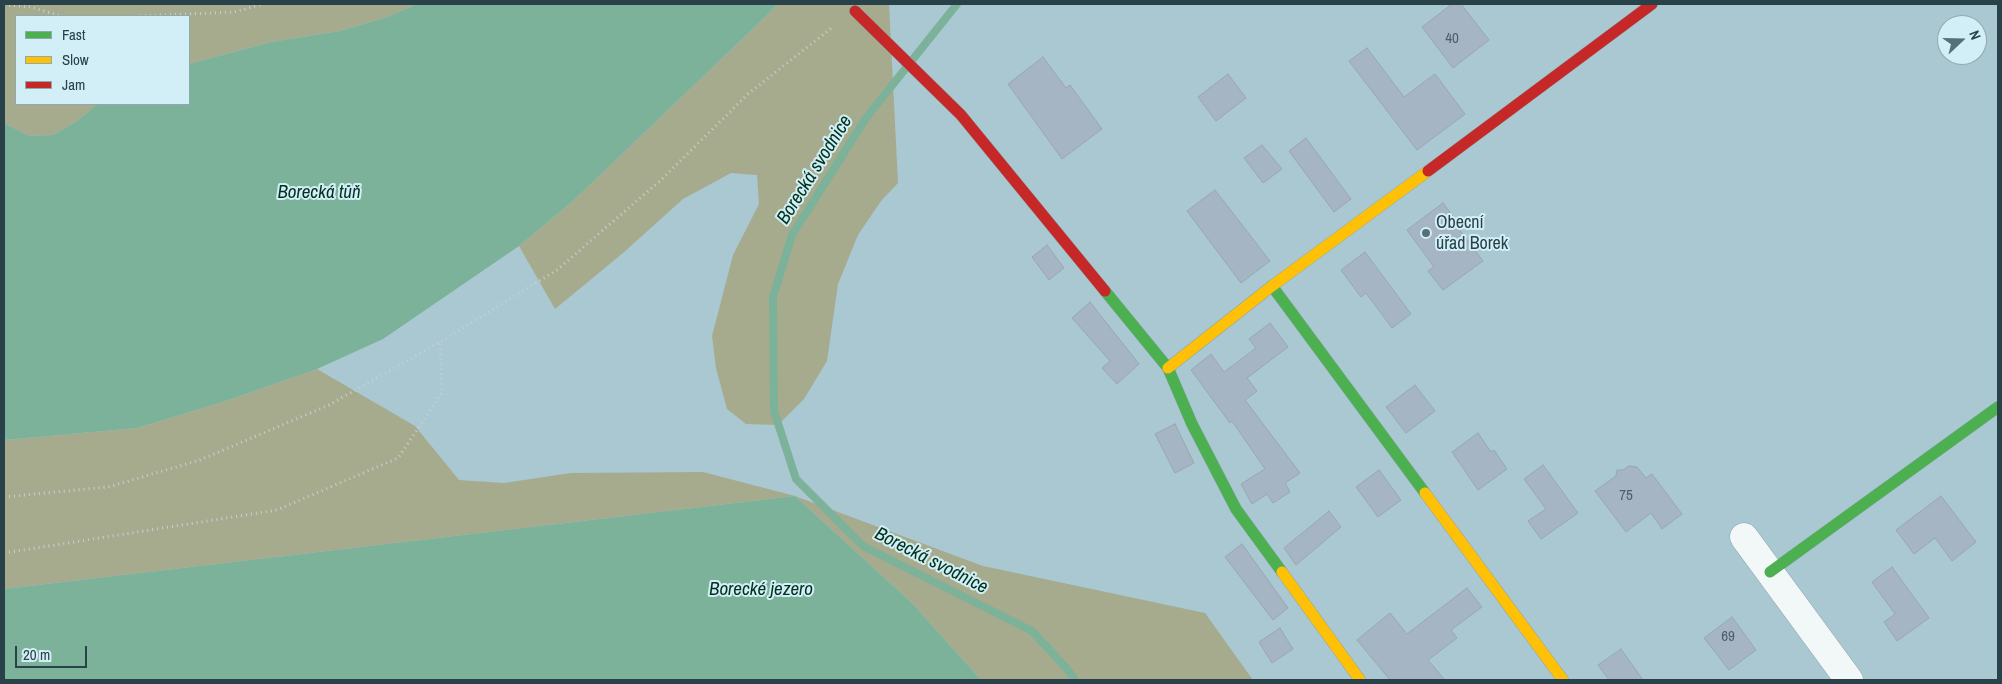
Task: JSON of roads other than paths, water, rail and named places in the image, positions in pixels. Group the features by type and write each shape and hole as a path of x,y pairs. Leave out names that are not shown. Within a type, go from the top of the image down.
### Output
{"street":[{"path":"1168,368 1272,286 1652,4"},
{"path":"855,11 961,115 1168,368 1192,424 1236,509 1360,680"},
{"path":"1272,286 1563,680"},
{"path":"1770,572 1998,407"},
{"path":"1744,536 1849,680"}],"water":[{"name":"Borecká tůň","path":"417,4 777,4 573,201 519,246 383,339 317,369 226,401 137,428 4,440 4,123 29,136 53,135 74,123 97,105 190,105 190,64 271,42 340,31 387,17"},
{"name":"Borecké jezero","path":"795,496 913,604 981,680 4,680 4,589"}],"waterway":[{"name":"Borecká svodnice","path":"957,4 866,118 792,235 773,297 774,411 796,479 863,546 1032,631 1075,680"}],"place":[{"name":"Obecní úřad Borek","path":"1426,233"}]}
